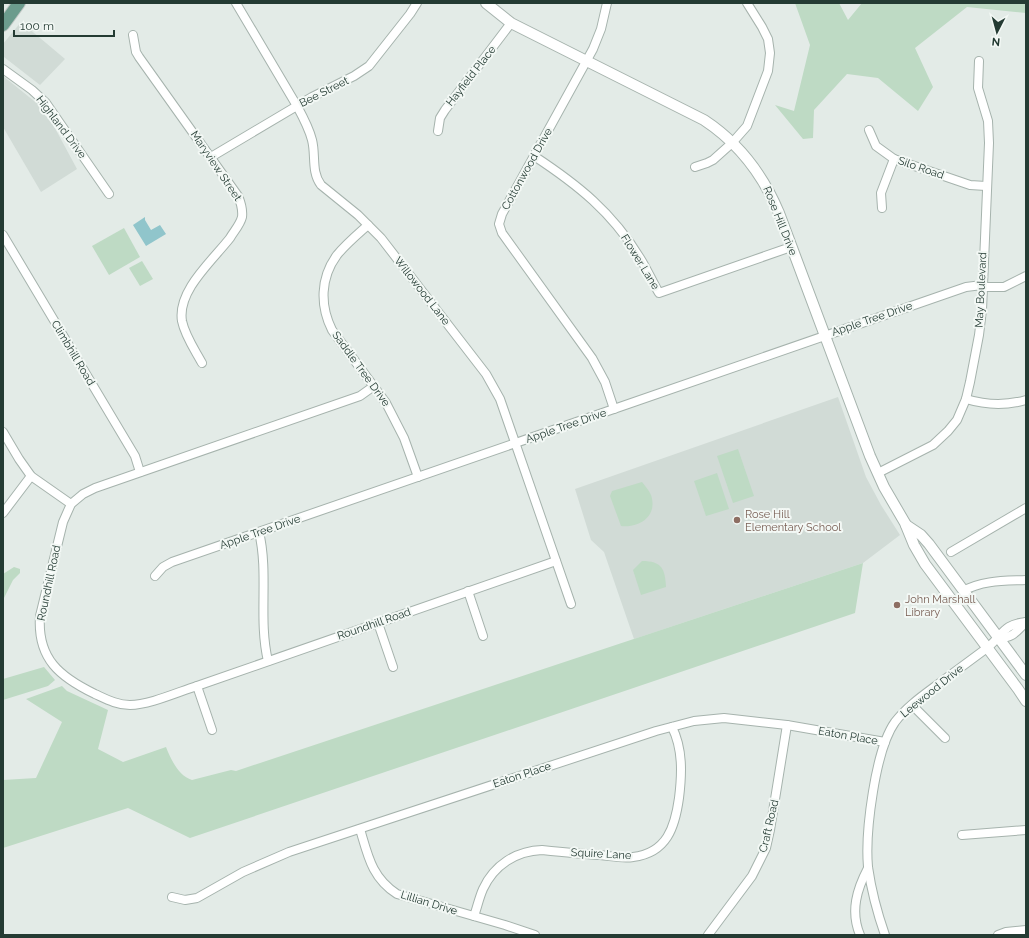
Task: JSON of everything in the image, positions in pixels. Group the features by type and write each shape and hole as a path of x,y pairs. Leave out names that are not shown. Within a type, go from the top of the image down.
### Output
{"main road":[{"path":"3,24 19,3"}],"street":[{"name":"Willowood Lane","path":"236,3 297,106 312,139 315,153 315,174 317,181 358,215 381,238 486,374 500,399 571,604"},
{"name":"Bee Street","path":"211,157 297,106 362,72 369,66 417,3"},
{"name":"Rose Hill Drive","path":"486,3 511,24 693,113 715,127 749,160 768,188 779,213 878,473 906,525 914,545 925,564 993,643 1026,675"},
{"name":"Cottonwood Drive","path":"607,3 601,29 593,49 496,225 592,358 605,382 614,409"},
{"path":"695,167 713,160 732,143 747,126 768,71 770,53 768,39 747,3"},
{"name":"Hayfield Place","path":"438,131 440,118 445,110 511,24"},
{"name":"Maryview Street","path":"133,35 136,52 139,57 238,196 242,209 241,221 191,286 183,300 182,321 202,363"},
{"name":"May Boulevard","path":"878,473 924,450 939,440 957,420 966,399 979,335 982,310 989,131 988,121 978,88 979,61"},
{"name":"Highland Drive","path":"3,69 32,90 46,103 109,194"},
{"name":"Silo Road","path":"869,130 876,146 894,159 970,185 986,186"},
{"name":"Flower Lane","path":"534,156 577,186 609,216 625,235 640,258 658,293 791,247"},
{"path":"882,208 881,193 894,159"},
{"name":"Saddle Tree Drive","path":"368,225 341,250 333,261 326,278 323,298 326,314 332,330 374,386 397,421 418,477"},
{"name":"Climbhill Road","path":"3,235 135,456 140,472"},
{"name":"Apple Tree Drive","path":"155,576 172,562 966,287 1004,287 1026,276"},
{"path":"3,432 31,476 71,504 89,491 360,396 374,386"},
{"path":"966,399 977,403 997,405 1026,400"},
{"path":"3,513 31,476"},
{"name":"Roundhill Road","path":"71,504 63,522 40,616 42,641 46,654 61,675 80,687 112,702 123,705 144,704 556,561"},
{"path":"951,552 1026,508"},
{"name":"Rose Hill Drive","path":"906,525 921,535 929,544 963,590 1026,701"},
{"path":"259,532 262,549 264,642 268,661"},
{"path":"963,590 982,583 1026,580"},
{"path":"468,591 483,636"},
{"name":"Leewood Drive","path":"885,935 868,868 871,811 879,764 885,742 896,722 912,705 993,643 1008,638 1026,622"},
{"path":"378,623 393,666"},
{"path":"197,686 212,730"},
{"path":"912,705 945,738"},
{"name":"Eaton Place","path":"172,897 185,900 197,898 231,878 289,852 656,731 694,721 724,718 787,725 885,742"},
{"name":"Craft Road","path":"708,935 752,876 766,848 787,725"},
{"name":"Squire Lane","path":"474,916 482,891 490,877 502,864 518,855 529,851 542,850 633,858 649,853 662,844 670,833 674,823 681,779 680,753 672,727"},
{"name":"Lillian Drive","path":"360,829 375,872 382,883 390,890 403,897 474,916 535,935"},
{"path":"962,835 1026,830"},
{"name":"Leewood Drive","path":"860,935 855,919 855,906 858,889 868,868"},
{"path":"998,935 1006,932 1026,930"}],"shaded area":[{"path":"21,22 65,59 40,85 4,57 3,44"},
{"path":"3,76 39,105 50,119 77,169 41,192 3,127"},
{"name":"Rose Hill Elementary School","path":"838,397 866,477 881,505 900,535 863,563 634,639 604,552 591,540 575,489"}],"green space":[{"path":"795,3 839,3 848,20 862,3 1026,3 1026,13 967,7 915,48 933,87 918,111 878,78 847,74 814,110 813,138 803,139 775,105 794,111 810,45"},
{"path":"124,228 140,257 109,275 92,246"},
{"path":"142,261 153,279 140,286 129,268"},
{"path":"738,449 754,496 733,503 717,456"},
{"path":"717,473 729,509 706,516 694,481"},
{"path":"642,482 651,495 652,509 650,515 641,523 621,526 610,496 612,491"},
{"path":"642,561 649,561 658,564 661,567 665,575 666,587 641,595 633,570"},
{"path":"863,563 855,613 190,838 128,808 3,848 3,780 36,778 62,722 26,699 62,686 67,691 108,710 98,749 123,762 166,747 179,771 187,778 192,780 231,770 236,771"},
{"path":"14,567 20,569 20,573 13,580 3,600 3,574"},
{"path":"44,667 55,680 48,686 3,700 3,679"}],"water":[{"path":"145,217 145,220 151,230 160,225 166,234 146,246 133,225"}],"place":[{"name":"Rose Hill Elementary School","path":"737,520"},
{"name":"John Marshall Library","path":"897,605"}]}
